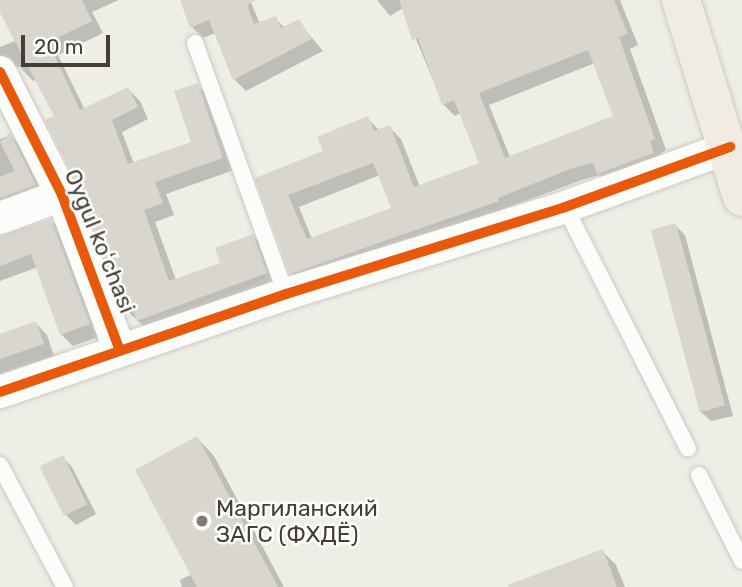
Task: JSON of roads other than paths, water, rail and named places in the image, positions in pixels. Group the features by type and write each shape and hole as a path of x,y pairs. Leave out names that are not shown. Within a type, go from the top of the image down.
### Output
{"main road":[{"path":"681,0 730,147 742,197"}],"street":[{"name":"Oygul koʻchasi","path":"0,72 62,195 120,351"},
{"path":"0,392 286,294 565,207 730,147"},
{"name":"Oygul koʻchasi","path":"0,218 62,195"}],"lane":[{"path":"195,43 286,294"},
{"path":"565,207 688,449"},
{"path":"0,465 65,587"},
{"path":"699,475 742,561"}],"place":[{"name":"Маргиланский ЗАГС (ФХДЁ)","path":"202,521"}]}
